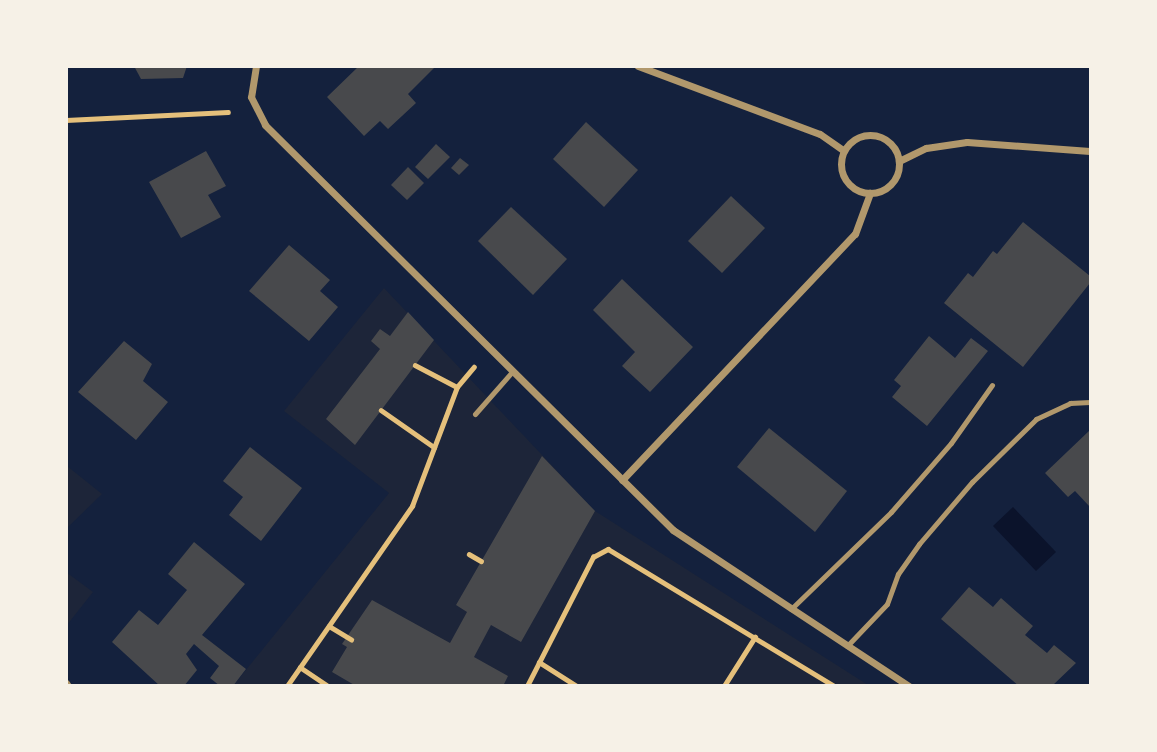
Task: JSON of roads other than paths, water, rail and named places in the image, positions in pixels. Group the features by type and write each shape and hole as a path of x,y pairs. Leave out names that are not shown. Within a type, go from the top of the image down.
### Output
{"street":[{"path":"256,66 250,97 265,125 511,373 689,544 909,685"},
{"path":"638,66 820,134 844,151"},
{"path":"899,161 891,144 875,136 857,139 844,151 842,170 846,179 860,191 870,193 888,187 899,161 926,148 967,142 1090,151"},
{"path":"622,480 855,234 870,193"}],"lane":[{"path":"475,414 511,373"},
{"path":"791,610 891,512 951,443 992,385"},
{"path":"848,646 887,604 912,554 972,482 1036,419 1070,403 1090,402"}]}
